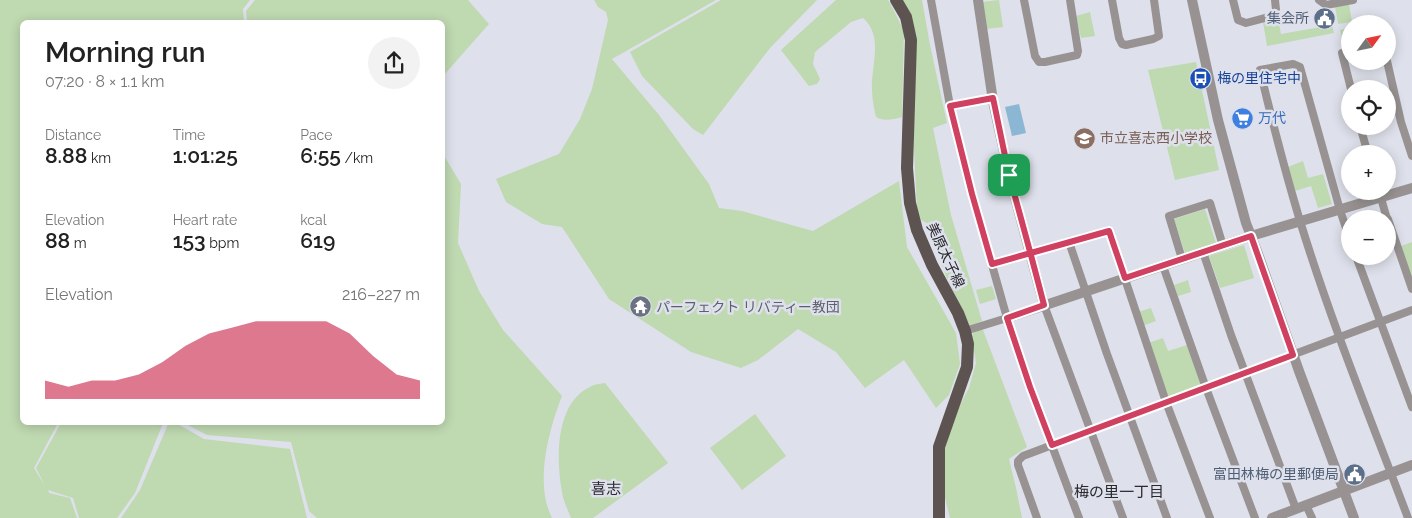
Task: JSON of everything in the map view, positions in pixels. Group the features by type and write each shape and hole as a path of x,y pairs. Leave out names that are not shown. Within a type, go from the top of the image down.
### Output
{"main road":[{"name":"美原太子線","path":"896,0 906,17 911,40 908,193 916,230 928,258 958,313 966,331 968,344 967,367 941,440 938,455 940,518"}],"street":[{"path":"931,0 950,106 972,194 1007,318 1030,387 1079,518"},
{"path":"978,0 993,98 1009,175 1044,305 1123,518"},
{"path":"1024,0 1035,56 1039,62 1045,62 1077,55 1070,0"},
{"path":"1112,0 1119,38 1122,44 1126,45 1153,39 1158,36 1154,0"},
{"path":"1192,0 1218,120 1246,222 1354,518"},
{"path":"1233,0 1238,20 1243,23 1272,16 1276,10 1275,0"},
{"path":"1319,0 1326,5 1353,0"},
{"path":"1341,213 1300,66 1293,64 1260,70 1273,128 1300,222 1340,337 1408,518"},
{"path":"1389,70 1401,122 1412,156"},
{"path":"950,106 993,98"},
{"path":"1396,191 1412,188"},
{"path":"966,331 1251,236 1340,210 1364,200"},
{"path":"1182,259 1169,216 1210,203 1224,246"},
{"path":"992,264 1109,231 1166,402 1210,518"},
{"path":"1068,242 1167,518"},
{"path":"1396,244 1412,289"},
{"path":"1203,252 1245,373 1296,509"},
{"path":"1359,265 1412,407"},
{"path":"1163,266 1255,518"},
{"path":"1037,518 1018,465 1018,461 1023,456 1412,310"},
{"path":"1272,518 1412,465"},
{"path":"1306,505 1312,518"}],"green space":[{"path":"0,0 250,0 243,9 244,20 20,20 20,425 57,425 34,468 45,486 36,468 60,425 162,425 135,493 117,518 79,518 73,498 48,490 49,493 70,498 77,518 0,518"},
{"path":"255,0 468,0 489,24 445,74 445,20 247,20 246,11"},
{"path":"594,0 716,0 612,59 659,115 709,184 719,208 742,211 813,231 899,181 907,247 956,333 960,364 949,395 936,408 904,360 865,388 836,352 798,329 758,360 741,368 691,352 609,299 562,227 542,224 506,202 496,179 559,154 580,119 592,89 608,20 606,12 598,7"},
{"path":"721,0 817,0 770,48 703,135 693,129 642,76 630,52"},
{"path":"836,0 888,0 890,3 904,31 902,117 885,120 876,117 872,89 875,42 869,25 863,18 851,22 815,52 813,64 820,79 817,84 809,86 781,50"},
{"path":"900,0 922,0 947,123 933,128 951,215 982,321 970,326 946,276 942,265 942,254 933,227 921,220 917,209 913,129 915,55"},
{"path":"999,0 1003,27 986,29 982,2"},
{"path":"1349,4 1351,15 1341,15 1341,24 1338,24 1335,6"},
{"path":"1090,12 1095,36 1081,38 1076,16"},
{"path":"1278,19 1281,34 1332,25 1334,33 1267,46 1263,22"},
{"path":"1196,62 1219,170 1175,180 1148,70"},
{"path":"445,157 461,184 458,243 479,291 503,330 562,396 552,424 545,457 544,489 552,518 317,518 309,511 291,442 207,435 188,425 445,425"},
{"path":"1303,161 1308,178 1323,174 1332,204 1318,208 1311,186 1295,191 1288,167"},
{"path":"1205,209 1216,243 1185,253 1174,219"},
{"path":"1412,242 1412,279 1401,246"},
{"path":"1244,245 1254,278 1220,288 1209,256"},
{"path":"1188,280 1191,292 1178,296 1174,285"},
{"path":"992,286 996,299 980,304 976,290"},
{"path":"1151,308 1156,321 1142,326 1138,312"},
{"path":"974,330 983,330 1027,447 1009,459 1022,518 950,518 944,494 941,465 953,418 969,388 976,363 972,337"},
{"path":"1163,338 1168,351 1187,345 1202,384 1168,397 1148,343"},
{"path":"605,383 668,463 593,518 571,518 564,502 560,479 559,449 564,419 570,406 579,395 592,386"},
{"path":"755,414 786,456 742,490 710,448"},
{"path":"168,425 180,425 204,439 290,449 307,518 121,518 140,490"}],"water":[{"path":"1019,104 1026,133 1012,136 1005,107"}],"place":[{"name":"集会所","path":"1325,18"},
{"name":"梅の里住宅中","path":"1201,78"},
{"name":"万代","path":"1242,118"},
{"name":"市立喜志西小学校","path":"1084,138"},
{"name":"パーフェクト リバティー教団","path":"640,307"},
{"name":"富田林梅の里郵便局","path":"1355,474"}],"district":[{"name":"喜志","path":"606,489"},
{"name":"梅の里一丁目","path":"1119,492"}],"route":[{"path":"1009,175 993,98 950,106 992,264 1030,253 1109,231 1125,278 1251,236 1293,355 1052,445 1007,318 1044,305 1030,253 1020,214 1009,175"}]}
